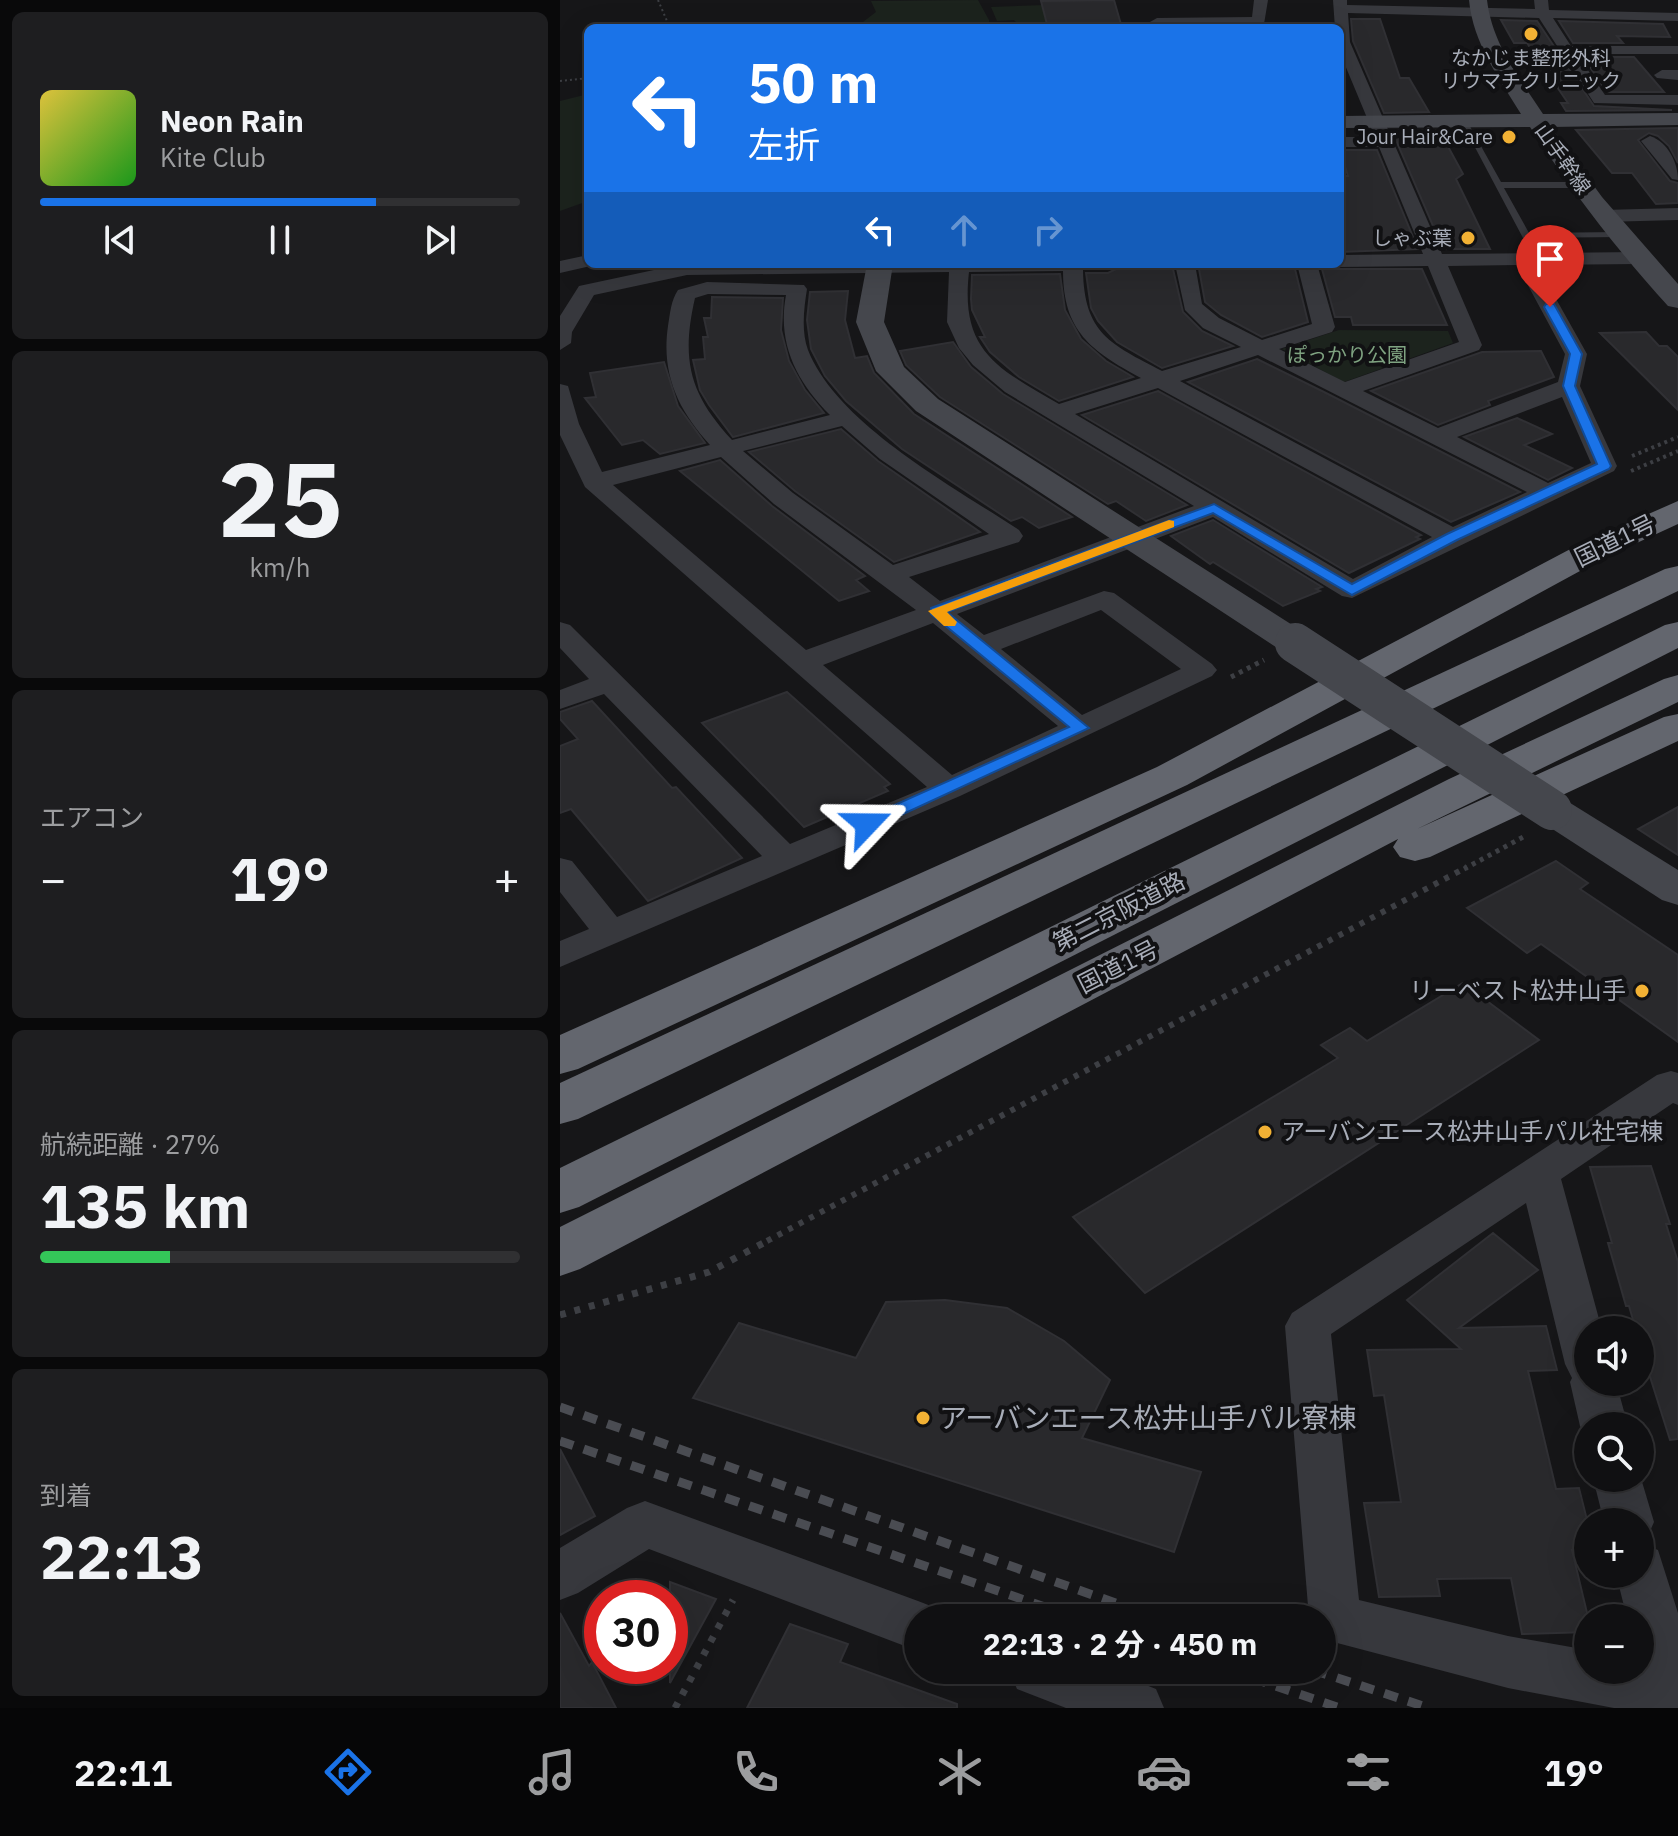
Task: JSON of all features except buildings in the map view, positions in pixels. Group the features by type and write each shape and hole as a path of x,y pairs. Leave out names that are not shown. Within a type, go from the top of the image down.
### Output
{"highway":[{"path":"745,971 855,906 1221,719 1542,545 1664,471"},
{"name":"国道1号","path":"560,1056 1172,776 1590,552 1678,511"},
{"path":"1295,759 1598,583 1678,542"},
{"path":"560,1105 1678,577"},
{"name":"第二京阪道路","path":"560,1192 1667,639"},
{"name":"国道1号","path":"560,1253 1464,788 1678,687"},
{"path":"885,1088 962,1078 1454,827 1678,726"}],"street":[{"path":"1182,24 1259,21 1261,0"},
{"path":"1544,10 1584,1 1678,5"},
{"path":"1158,24 1169,3"},
{"path":"1340,5 1478,6 1678,17"},
{"name":"山手幹線","path":"1478,6 1496,56 1536,120 1603,216 1678,300"},
{"path":"1544,10 1675,28 1678,32"},
{"path":"1544,10 1600,100 1678,100"},
{"path":"1343,390 1471,345 1344,49"},
{"path":"1567,50 1678,50"},
{"path":"1641,50 1670,75 1678,93"},
{"path":"1344,141 1379,132 1463,121 1678,119"},
{"path":"1344,123 1379,132"},
{"path":"1678,141 1650,141 1678,175"},
{"path":"1603,216 1678,214"},
{"path":"1344,261 1638,258"},
{"path":"960,268 955,300 960,338 984,365 1056,413 1352,590 1452,537 1605,466 1569,386 1576,354 1524,259"},
{"path":"560,267 584,262"},
{"path":"560,343 560,332 586,290 651,270 717,268"},
{"path":"879,268 870,322 891,371 927,405 1678,890"},
{"path":"1073,268 1073,298 1077,317 1113,354 1452,537"},
{"path":"1186,268 1192,306 1211,323 1546,492"},
{"path":"1056,413 1324,327 1308,268"},
{"path":"889,575 1010,536 845,418 812,380 797,350 792,327 797,289 707,288 685,294 675,334 677,363 691,404 728,449 780,494 936,611 1080,728"},
{"path":"1436,437 1569,386"},
{"path":"560,391 567,424 594,482 949,789"},
{"path":"594,482 845,418"},
{"path":"800,663 1214,508"},
{"path":"560,955 949,789 1202,670 1104,599 979,647"},
{"path":"560,631 785,859"},
{"path":"560,700 609,682"},
{"path":"560,869 611,933"},
{"path":"1646,1588 1675,1692 1508,1662 1335,1619 1308,1326 1671,1085 1678,1090"},
{"path":"1539,1173 1576,1316"},
{"path":"560,1576 645,1524 904,1621"},
{"path":"1073,1684 1137,1708"}],"lane":[{"path":"1463,121 1526,236 1619,235"},
{"path":"1498,185 1581,185"}],"path":[{"path":"658,0 668,24"},
{"path":"560,81 584,78"},
{"path":"1605,466 1678,437"},
{"path":"1633,456 1664,471"},
{"path":"560,1315 709,1272 1557,813"},
{"path":"675,1708 752,1564"}],"green space":[{"path":"978,0 989,24 864,24 876,12 871,1"},
{"path":"1073,4 1080,24 997,21 991,7"},
{"path":"584,95 584,202 560,211 560,101"},
{"name":"ぽっかり公園","path":"1339,330 1448,331 1453,343 1344,382 1282,349"}],"railway":[{"path":"560,1407 1118,1604"},
{"path":"560,1441 1036,1604"},
{"path":"1336,1678 1429,1708"},
{"path":"1270,1684 1340,1708"}],"slow traffic":[{"path":"950,622 936,611 1169,524"}],"place":[{"name":"なかじま整形外科 リウマチクリニック","path":"1531,34"},
{"name":"Jour Hair&Care","path":"1509,137"},
{"name":"しゃぶ葉","path":"1468,238"},
{"name":"リーベスト松井山手","path":"1642,991"},
{"name":"アーバンエース松井山手パル社宅棟","path":"1265,1132"},
{"name":"アーバンエース松井山手パル寮棟","path":"923,1418"}],"route":[{"path":"867,824 1080,728 936,611 1214,508 1352,590 1452,537 1605,466 1569,386 1576,354 1550,307"}]}
